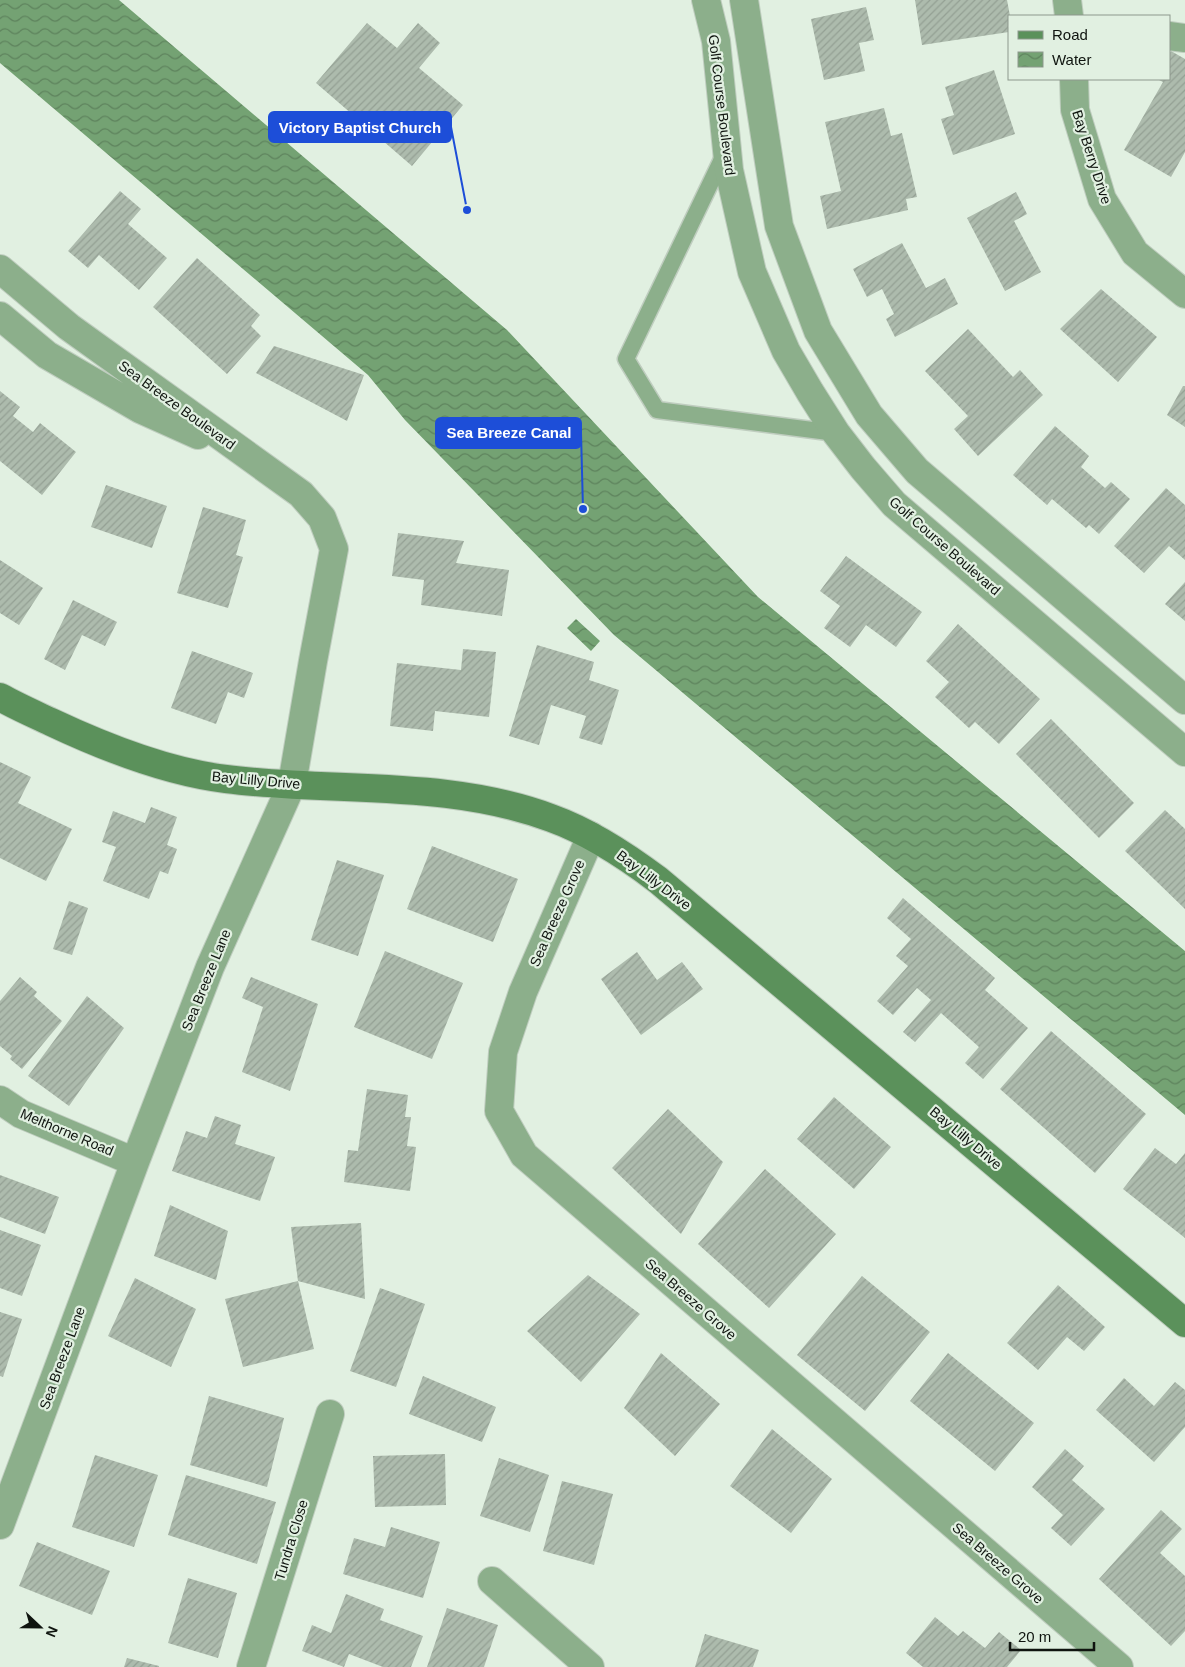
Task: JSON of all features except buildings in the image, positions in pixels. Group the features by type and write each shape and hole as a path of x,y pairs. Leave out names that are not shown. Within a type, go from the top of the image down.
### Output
{"main road":[{"name":"Bay Lilly Drive","path":"0,697 85,738 146,760 184,771 224,779 454,794 513,805 552,818 591,836 628,858 658,880 1185,1322"}],"street":[{"name":"Golf Course Boulevard","path":"706,0 716,41 726,152 752,272 786,351 836,433 894,504 1185,752"},
{"path":"744,0 779,226 818,331 869,415 917,471 1185,700"},
{"path":"1067,0 1069,15"},
{"path":"1170,36 1185,38"},
{"name":"Bay Berry Drive","path":"1074,80 1075,110 1102,199 1135,253 1185,294"},
{"name":"Sea Breeze Boulevard","path":"0,269 69,327 248,456"},
{"name":"Sea Breeze Boulevard","path":"0,316 47,355 140,409 248,456"},
{"name":"Sea Breeze Lane","path":"0,1524 210,966 292,784 334,549 322,518 301,494 248,456"},
{"path":"894,504 917,471"},
{"name":"Sea Breeze Grove","path":"591,836 523,992 502,1052 499,1111 524,1155 1119,1667"},
{"name":"Melthorne Road","path":"0,1100 21,1114 135,1162"},
{"name":"Tundra Close","path":"251,1667 330,1414"},
{"path":"492,1582 590,1667"}],"lane":[{"path":"726,152 626,359 657,410 836,433"}],"water":[{"path":"0,0 119,0 507,330 758,597 1185,951 1185,1115 614,635 405,420 368,375 0,63"},
{"path":"576,619 600,641 591,651 567,628"}],"place":[{"name":"Victory Baptist Church","path":"467,210"},
{"name":"Sea Breeze Canal","path":"583,509"}]}
